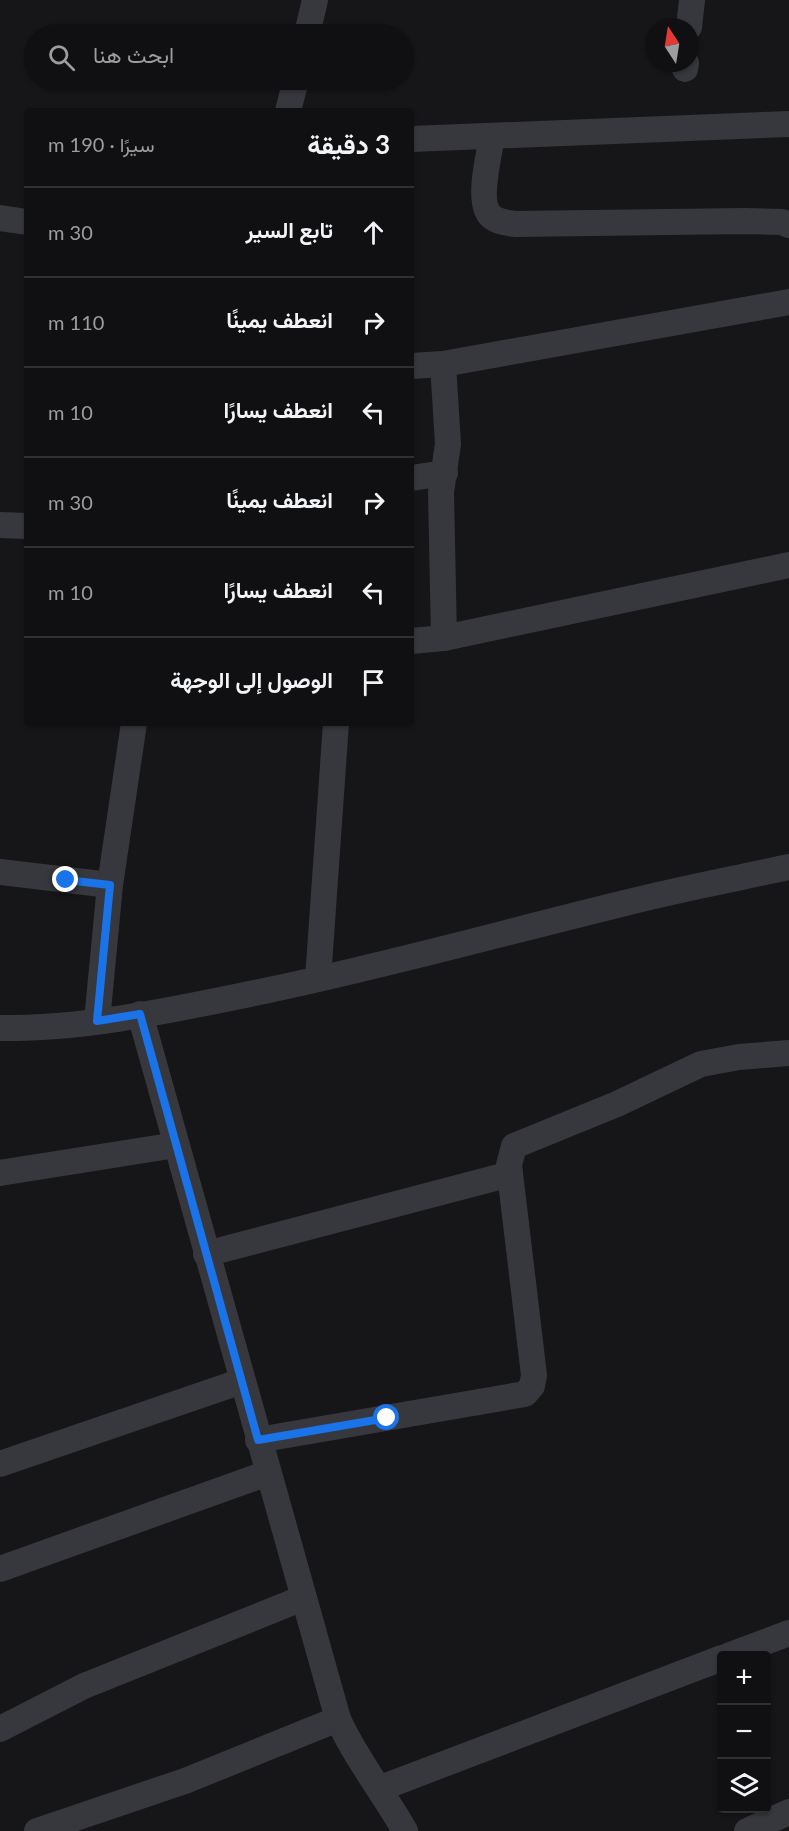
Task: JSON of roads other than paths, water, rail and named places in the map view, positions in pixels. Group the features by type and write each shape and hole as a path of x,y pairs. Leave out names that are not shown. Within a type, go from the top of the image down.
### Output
{"street":[{"path":"309,24 315,0"},
{"path":"690,18 692,0"},
{"path":"289,108 293,90"},
{"path":"414,139 789,124"},
{"path":"492,136 484,191 486,208 491,217 501,222 515,224 745,221 782,222 789,225"},
{"path":"0,218 24,222"},
{"path":"414,366 443,364 789,302"},
{"path":"443,364 448,444 441,492 444,638"},
{"path":"414,478 445,473"},
{"path":"0,525 24,526"},
{"path":"414,641 444,638 789,565"},
{"path":"97,1021 110,885 134,726"},
{"path":"318,979 336,726"},
{"path":"0,1028 32,1028 97,1021 318,979 628,902 789,867"},
{"path":"0,872 110,885"},
{"path":"140,1014 338,1719 354,1754 381,1788 405,1831"},
{"path":"258,1440 525,1394 532,1386 534,1375 510,1174 510,1155 514,1146 618,1104 701,1064 739,1057 789,1053"},
{"path":"0,1173 176,1145"},
{"path":"206,1254 510,1174"},
{"path":"0,1464 242,1381"},
{"path":"0,1569 268,1473"},
{"path":"0,1729 84,1686 303,1598"},
{"path":"741,1651 789,1633"},
{"path":"381,1788 717,1660"},
{"path":"37,1831 185,1781 338,1719"},
{"path":"747,1831 789,1812"}]}
